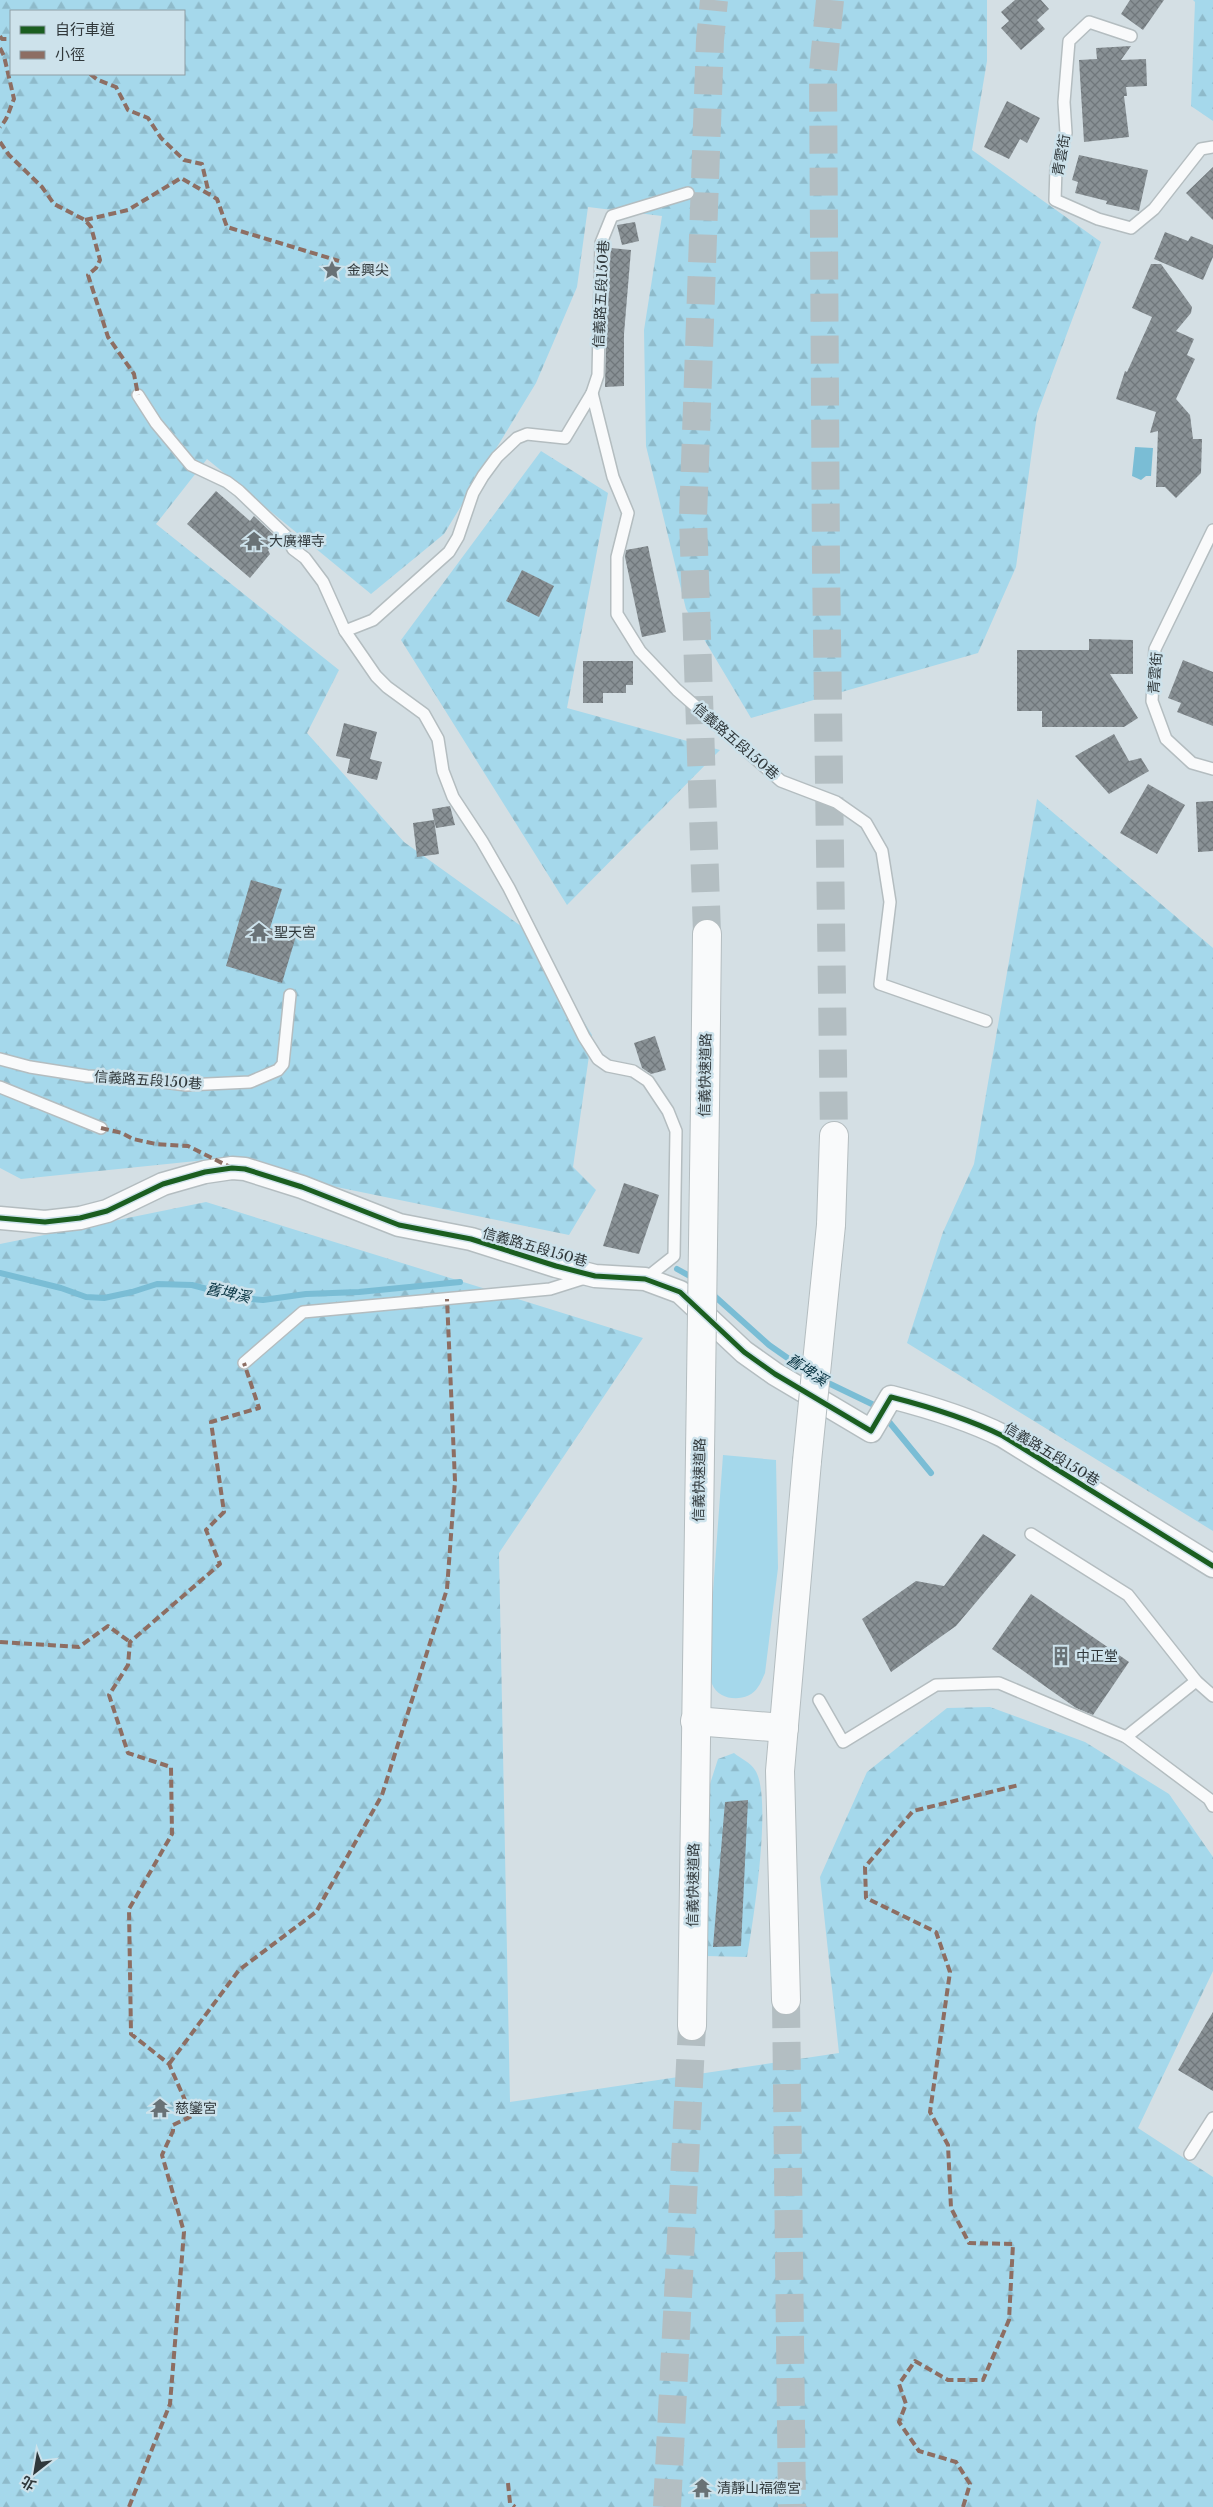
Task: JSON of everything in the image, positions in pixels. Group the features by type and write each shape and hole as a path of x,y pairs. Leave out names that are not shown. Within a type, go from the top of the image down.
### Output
{"highway":[{"name":"信義快速道路","path":"692,2026 707,934"},
{"path":"786,2000 780,1771 807,1461 831,1225 834,1136"},
{"path":"695,1721 784,1728"}],"street":[{"name":"信義路五段150巷","path":"0,1218 45,1222 80,1218 107,1210 163,1184 205,1172 232,1168 245,1169 302,1187 399,1225 471,1239 594,1276 645,1279 680,1292 752,1358 775,1374 871,1431 891,1397 934,1408 982,1426 1003,1436 1213,1566"}],"lane":[{"name":"青雲街","path":"1130,36 1089,22 1069,41 1064,102 1066,133 1056,168 1055,200 1098,219 1131,228 1154,209 1201,149 1213,147"},
{"name":"信義路五段150巷","path":"349,629 373,620 449,552 458,537 473,493 497,456 517,438 527,434 565,438 592,393 598,375 601,243 612,216 688,193"},
{"name":"信義路五段150巷","path":"592,393 613,477 628,513 617,557 617,614 640,651 677,690 782,781 836,802 866,823 882,851 890,902 880,984 986,1021"},
{"path":"138,395 156,424 191,465 227,482 286,536 293,549 305,558 331,596 376,676 387,687 424,714 438,740 443,771 453,797 482,841 504,880 584,1037 598,1059 608,1066 633,1071 648,1081 668,1111 676,1131 674,1256 645,1279"},
{"name":"青雲街","path":"1213,530 1156,649 1152,700 1166,739 1192,763 1213,769"},
{"name":"信義路五段150巷","path":"0,1059 30,1067 86,1076 134,1078 186,1085 250,1082 278,1070 283,1064 290,995"},
{"path":"0,1087 101,1128"},
{"path":"244,1363 303,1312 550,1289 594,1276"},
{"path":"1031,1534 1128,1596 1196,1681 1213,1696"},
{"path":"1126,1737 1196,1681"},
{"path":"819,1700 843,1742 936,1685 999,1683 1126,1737 1210,1799 1213,1806"},
{"path":"1190,2154 1213,2118"}],"green space":[{"path":"0,0 987,0 987,61 972,150 1101,242 1037,414 1016,567 978,653 751,718 686,609 646,446 644,330 662,216 588,207 577,287 536,383 444,534 371,594 207,459 156,524 339,670 307,733 404,842 528,931 592,1035 573,1167 596,1190 569,1235 206,1160 21,1179 0,1168"},
{"path":"1193,0 1213,0 1213,121 1191,106 1195,2"},
{"path":"541,451 608,493 567,708 720,750 567,905 401,640"},
{"path":"1037,799 1213,948 1213,1531 907,1343 943,1232 974,1164"},
{"path":"206,1202 643,1338 499,1553 510,2102 839,2053 820,1877 867,1772 947,1708 990,1707 1085,1742 1169,1794 1213,1857 1213,1971 1138,2128 1213,2177 1213,2507 0,2507 0,1244"},
{"path":"723,1455 776,1460 778,1568 765,1673 753,1692 741,1698 727,1697 716,1690 710,1679 708,1661"},
{"path":"734,1753 753,1767 760,1784 762,1832 753,1917 747,1957 706,1956 710,1784 718,1759"}],"shaded area":[{"path":"1135,447 1153,448 1151,476 1146,476 1141,480 1132,476"}],"building":[{"path":"1015,0 1041,0 1049,9 1037,20 1045,29 1021,50 1001,28 1009,21 1001,12"},
{"path":"1130,0 1164,0 1143,30 1121,14"},
{"path":"1131,46 1121,60 1146,59 1147,86 1126,87 1127,96 1124,96 1129,137 1084,142 1079,60 1097,59 1096,48"},
{"path":"1007,101 1040,118 1027,143 1020,139 1009,159 984,147"},
{"path":"1079,155 1148,170 1139,211 1106,204 1107,201 1075,193 1078,182 1072,180"},
{"path":"1213,167 1213,220 1186,193"},
{"path":"635,222 639,241 622,245 617,225"},
{"path":"1165,232 1188,241 1191,236 1213,245 1213,257 1203,280 1154,259"},
{"path":"611,248 631,250 624,334 624,386 605,387 607,291"},
{"path":"1151,264 1161,264 1192,307 1191,313 1176,331 1194,339 1187,355 1195,359 1176,399 1190,415 1193,439 1202,439 1201,473 1176,498 1165,487 1156,487 1158,431 1150,433 1156,412 1116,399 1125,371 1127,372 1152,317 1132,308"},
{"path":"216,491 250,521 254,516 277,538 268,550 270,554 250,578 187,524"},
{"path":"648,546 666,632 642,637 625,557 626,550"},
{"path":"522,570 554,586 539,617 506,601"},
{"path":"1089,639 1133,640 1133,674 1110,674 1138,718 1124,727 1042,727 1042,711 1017,711 1017,650 1089,650"},
{"path":"1183,660 1213,672 1213,726 1177,712 1181,703 1168,698"},
{"path":"583,661 633,661 633,685 626,685 626,693 603,693 603,703 583,703"},
{"path":"344,723 377,732 370,759 382,762 377,780 347,773 350,759 336,756"},
{"path":"1114,734 1129,761 1141,758 1149,771 1109,794 1075,756"},
{"path":"1148,784 1185,805 1157,854 1120,833"},
{"path":"1213,801 1213,851 1198,852 1196,802"},
{"path":"450,806 455,825 436,828 432,809"},
{"path":"434,820 439,854 417,857 413,823"},
{"name":"聖天宮","path":"251,880 282,889 270,928 296,936 282,983 226,966"},
{"path":"655,1036 666,1070 651,1074 642,1068 634,1043"},
{"path":"624,1183 659,1195 639,1254 603,1246"},
{"path":"983,1534 1016,1555 956,1626 891,1672 862,1619 916,1581 944,1586"},
{"name":"中正堂","path":"1031,1594 1129,1662 1093,1715 1076,1708 992,1649"},
{"path":"748,1800 741,1946 713,1947 725,1802"},
{"path":"1213,2012 1213,2091 1178,2070"}],"waterway":[{"name":"舊埤溪","path":"677,1269 695,1279"},
{"name":"舊埤溪","path":"0,1273 61,1288 86,1297 104,1298 157,1284 192,1285 241,1298 263,1300 306,1294 359,1292 460,1282"},
{"name":"舊埤溪","path":"710,1292 769,1345 809,1373"},
{"name":"舊埤溪","path":"822,1380 876,1406 931,1473"}],"tunnel":[{"path":"707,934 693,518 710,40 714,0"},
{"path":"830,0 823,71 826,565 834,1136"},
{"path":"786,2000 792,2507"},
{"path":"667,2507 692,2026"}],"marked path":[{"path":"0,36 2,39 10,39"},
{"path":"0,48 4,56 14,99 7,118 0,127"},
{"path":"91,75 98,80 116,87 128,110 148,118 161,138 184,160 202,164 209,194"},
{"path":"0,142 9,155 42,187 54,204 85,220 91,227 100,260 96,268 88,275 108,337 134,374 138,395"},
{"path":"85,220 128,210 181,178 217,199 227,227 339,261"},
{"path":"101,1128 122,1133 133,1139 156,1144 188,1146 230,1167"},
{"path":"169,2064 239,1970 316,1912 382,1795 447,1589 455,1481 447,1299"},
{"path":"129,2507 170,2404 184,2232 162,2155 173,2131 173,2125 192,2116 169,2064 131,2034 129,1909 172,1834 171,1767 128,1753 109,1695 128,1665 130,1642 220,1564 206,1530 224,1512 211,1422 259,1408 244,1363"},
{"path":"0,1642 79,1647 108,1626 130,1642"},
{"path":"963,2507 970,2484 956,2462 919,2451 899,2422 906,2404 899,2384 915,2361 948,2380 983,2380 1009,2320 1013,2244 969,2243 951,2208 948,2145 930,2112 950,1972 936,1932 866,1898 865,1867 913,1811 1019,1785"},
{"path":"508,2483 510,2503 515,2507"}],"cycle path":[{"path":"0,1218 45,1222 80,1218 107,1211 163,1184 205,1172 232,1168 245,1169 302,1187 399,1225 471,1239 556,1266 595,1276 645,1279 680,1292 744,1352 775,1374 871,1431 891,1397 962,1418 1003,1436 1213,1566"}],"place":[{"name":"金興尖","path":"332,270"},
{"name":"大廣禪寺","path":"254,541"},
{"name":"聖天宮","path":"259,932"},
{"name":"中正堂","path":"1061,1656"},
{"name":"慈鑾宮","path":"160,2108"},
{"name":"清靜山福德宮","path":"702,2488"}]}
